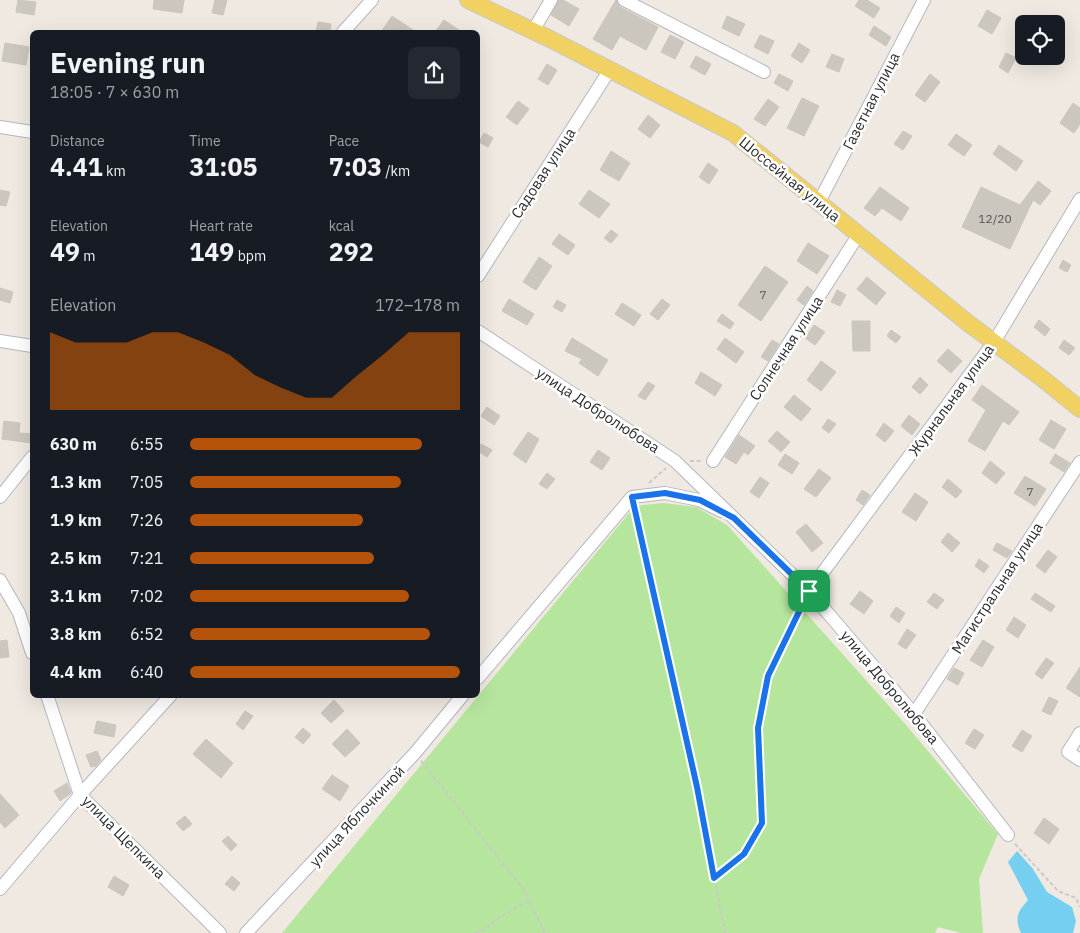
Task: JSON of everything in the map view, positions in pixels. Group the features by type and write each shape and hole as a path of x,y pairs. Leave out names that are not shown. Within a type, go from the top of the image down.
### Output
{"main road":[{"name":"Шоссейная улица","path":"468,0 733,133 973,328 1044,379 1080,409"}],"street":[{"path":"345,30 372,0"},
{"path":"533,31 551,0"},
{"path":"624,0 764,72"},
{"name":"Газетная улица","path":"819,202 924,0"},
{"name":"Садовая улица","path":"480,273 610,71"},
{"path":"0,127 30,132"},
{"name":"Журнальная улица","path":"809,591 994,342 1080,199"},
{"name":"Солнечная улица","path":"713,461 859,234"},
{"name":"улица Добролюбова","path":"480,337 675,461 809,591 914,714 1008,835"},
{"path":"0,340 30,346"},
{"path":"0,497 30,460"},
{"name":"Магистральная улица","path":"914,714 1080,462"},
{"path":"480,676 632,497 665,493 700,500 734,518"},
{"path":"0,580 19,613 30,647"},
{"name":"улица Щепкина","path":"48,698 80,795 220,933"},
{"path":"0,890 80,795 168,698"},
{"name":"улица Яблочкиной","path":"246,933 415,754 461,698"},
{"path":"1080,733 1068,752 1080,760"}],"path":[{"path":"632,497 697,787 725,933"},
{"path":"714,878 744,854 762,823 758,728 768,676 809,591"},
{"path":"415,754 522,887 544,933"},
{"path":"1008,835 1058,891 1076,898 1080,907"},
{"path":"475,933 484,930 500,917 529,901"}],"green space":[{"path":"663,503 696,507 727,525 906,725 998,834 979,879 983,933 961,933 938,927 935,933 282,933 476,698 480,698 480,693 635,506"}],"water":[{"path":"1017,851 1033,869 1047,892 1072,907 1076,921 1073,933 1021,933 1018,915 1028,900 1008,862"}],"building":[{"path":"18,0 36,2 34,15 16,12"},
{"path":"154,0 184,0 182,13 153,9"},
{"path":"215,0 227,0 223,15 212,13"},
{"path":"559,0 563,0 579,9 569,26 551,15"},
{"path":"616,0 620,7 658,27 646,50 620,36 612,50 593,39"},
{"path":"859,0 867,0 880,8 874,18 855,6"},
{"path":"987,10 1001,18 992,34 978,26"},
{"path":"392,16 413,30 382,30"},
{"path":"727,16 745,24 739,36 722,28"},
{"path":"444,20 459,30 436,30"},
{"path":"318,22 331,24 330,30 316,30"},
{"path":"874,26 891,37 886,46 869,35"},
{"path":"670,35 684,42 675,59 661,52"},
{"path":"760,35 774,41 768,54 754,47"},
{"path":"5,43 29,47 26,65 2,61"},
{"path":"799,43 810,50 802,63 791,56"},
{"path":"1006,53 1015,58 1008,73 999,67"},
{"path":"832,54 844,59 839,72 826,67"},
{"path":"696,56 711,64 705,75 690,67"},
{"path":"547,64 557,70 548,85 538,79"},
{"path":"779,74 793,81 788,91 774,83"},
{"path":"930,74 940,82 925,102 915,95"},
{"path":"802,98 819,106 804,136 787,128"},
{"path":"768,99 779,107 765,126 754,119"},
{"path":"518,101 529,109 517,125 506,117"},
{"path":"1073,103 1080,108 1080,124 1074,133 1060,123"},
{"path":"648,115 660,125 650,138 638,129"},
{"path":"903,131 912,136 903,150 894,144"},
{"path":"484,133 493,138 488,147 480,143"},
{"path":"956,134 972,145 964,156 948,145"},
{"path":"999,145 1023,161 1016,171 993,154"},
{"path":"611,151 630,163 619,181 600,170"},
{"path":"708,163 718,170 709,184 699,177"},
{"path":"1038,181 1051,191 1040,205 1033,200 1010,249 962,227 981,187 1020,205"},
{"path":"880,187 909,208 901,221 882,208 875,216 864,208"},
{"path":"0,190 10,192 6,206 0,205"},
{"path":"589,190 610,204 599,218 579,204"},
{"path":"611,230 618,235 611,243 604,238"},
{"path":"559,234 575,245 568,255 552,244"},
{"path":"808,243 829,256 817,274 797,261"},
{"path":"539,257 552,266 536,290 523,282"},
{"path":"1063,260 1071,265 1067,272 1059,268"},
{"path":"765,266 788,282 761,321 738,305"},
{"path":"867,277 886,293 876,305 857,289"},
{"path":"807,286 813,291 804,305 797,300"},
{"path":"0,288 13,292 10,303 0,300"},
{"path":"837,290 846,295 840,306 831,302"},
{"path":"509,299 534,314 527,325 502,311"},
{"path":"662,299 670,305 658,320 650,314"},
{"path":"557,300 566,305 562,312 553,307"},
{"path":"622,303 641,315 634,326 615,314"},
{"path":"722,314 734,323 730,329 717,321"},
{"path":"1039,320 1050,329 1045,336 1034,327"},
{"path":"852,321 870,321 870,351 853,351"},
{"path":"814,325 825,332 815,345 805,338"},
{"path":"891,330 901,337 896,343 887,336"},
{"path":"572,338 608,360 598,376 579,363 582,359 565,351"},
{"path":"725,338 744,352 736,363 717,349"},
{"path":"772,340 779,344 768,361 761,357"},
{"path":"1064,340 1075,348 1069,355 1059,348"},
{"path":"948,349 962,361 951,373 937,361"},
{"path":"821,361 836,372 821,391 807,380"},
{"path":"701,372 722,385 715,396 695,383"},
{"path":"920,377 928,385 920,394 912,387"},
{"path":"648,382 655,386 645,400 638,396"},
{"path":"982,385 1019,412 1009,425 1003,421 985,451 968,441 986,410 972,400"},
{"path":"794,395 811,409 801,421 784,407"},
{"path":"487,407 500,416 494,425 481,416"},
{"path":"909,415 920,424 912,435 901,426"},
{"path":"828,419 836,424 829,433 822,428"},
{"path":"1051,420 1066,429 1054,449 1039,440"},
{"path":"4,421 20,423 19,433 30,434 30,443 2,439"},
{"path":"884,423 894,431 885,442 876,435"},
{"path":"777,431 790,442 781,452 768,441"},
{"path":"528,432 539,439 526,463 513,454"},
{"path":"739,435 755,446 748,455 744,452 736,464 725,457"},
{"path":"481,444 492,450 487,457 480,452"},
{"path":"598,450 610,458 602,470 590,462"},
{"path":"785,454 799,463 792,474 778,465"},
{"path":"1055,454 1070,463 1064,472 1050,463"},
{"path":"990,461 1005,473 996,484 982,473"},
{"path":"819,469 831,478 816,497 804,489"},
{"path":"547,473 555,479 547,489 539,484"},
{"path":"1025,476 1046,489 1035,506 1014,493"},
{"path":"760,477 769,483 759,498 750,492"},
{"path":"948,479 962,491 956,498 942,487"},
{"path":"862,490 870,495 863,505 856,500"},
{"path":"915,493 928,502 916,521 902,512"},
{"path":"806,524 823,543 812,552 796,532"},
{"path":"948,533 960,543 952,552 941,542"},
{"path":"997,543 1012,551 1007,558 993,550"},
{"path":"1048,550 1057,557 1045,573 1036,566"},
{"path":"979,559 989,566 984,573 975,566"},
{"path":"860,591 873,601 864,614 850,604"},
{"path":"934,593 944,600 937,609 927,602"},
{"path":"1035,593 1055,606 1051,612 1031,599"},
{"path":"896,607 905,613 899,623 890,616"},
{"path":"1014,617 1026,625 1018,638 1006,630"},
{"path":"907,629 916,635 906,649 898,644"},
{"path":"7,640 9,657 0,658 0,641"},
{"path":"983,640 994,647 982,667 970,660"},
{"path":"1046,658 1054,663 1042,679 1035,674"},
{"path":"1080,667 1080,697 1066,688"},
{"path":"954,668 964,673 958,685 947,679"},
{"path":"1049,697 1058,701 1051,715 1042,711"},
{"path":"334,700 344,711 331,723 321,713"},
{"path":"245,711 253,716 243,730 236,724"},
{"path":"97,721 116,725 114,737 94,733"},
{"path":"303,728 311,735 303,744 295,737"},
{"path":"347,729 360,743 345,757 332,744"},
{"path":"974,729 984,735 975,749 965,743"},
{"path":"1022,730 1032,736 1022,752 1012,746"},
{"path":"206,739 233,763 221,778 193,754"},
{"path":"97,751 101,760 96,766 91,767 86,755"},
{"path":"332,775 349,786 340,801 322,789"},
{"path":"67,783 71,793 60,801 54,791"},
{"path":"0,794 19,815 5,828 0,822"},
{"path":"185,816 192,824 183,831 176,823"},
{"path":"1044,818 1059,829 1049,844 1034,833"},
{"path":"228,836 237,845 231,851 222,841"},
{"path":"114,876 129,885 123,896 108,887"},
{"path":"232,876 240,883 234,891 225,884"}],"route":[{"path":"665,493 700,500 734,518 809,591 768,676 758,728 759,788 762,823 744,854 714,878 697,787 632,497 665,493"}]}
